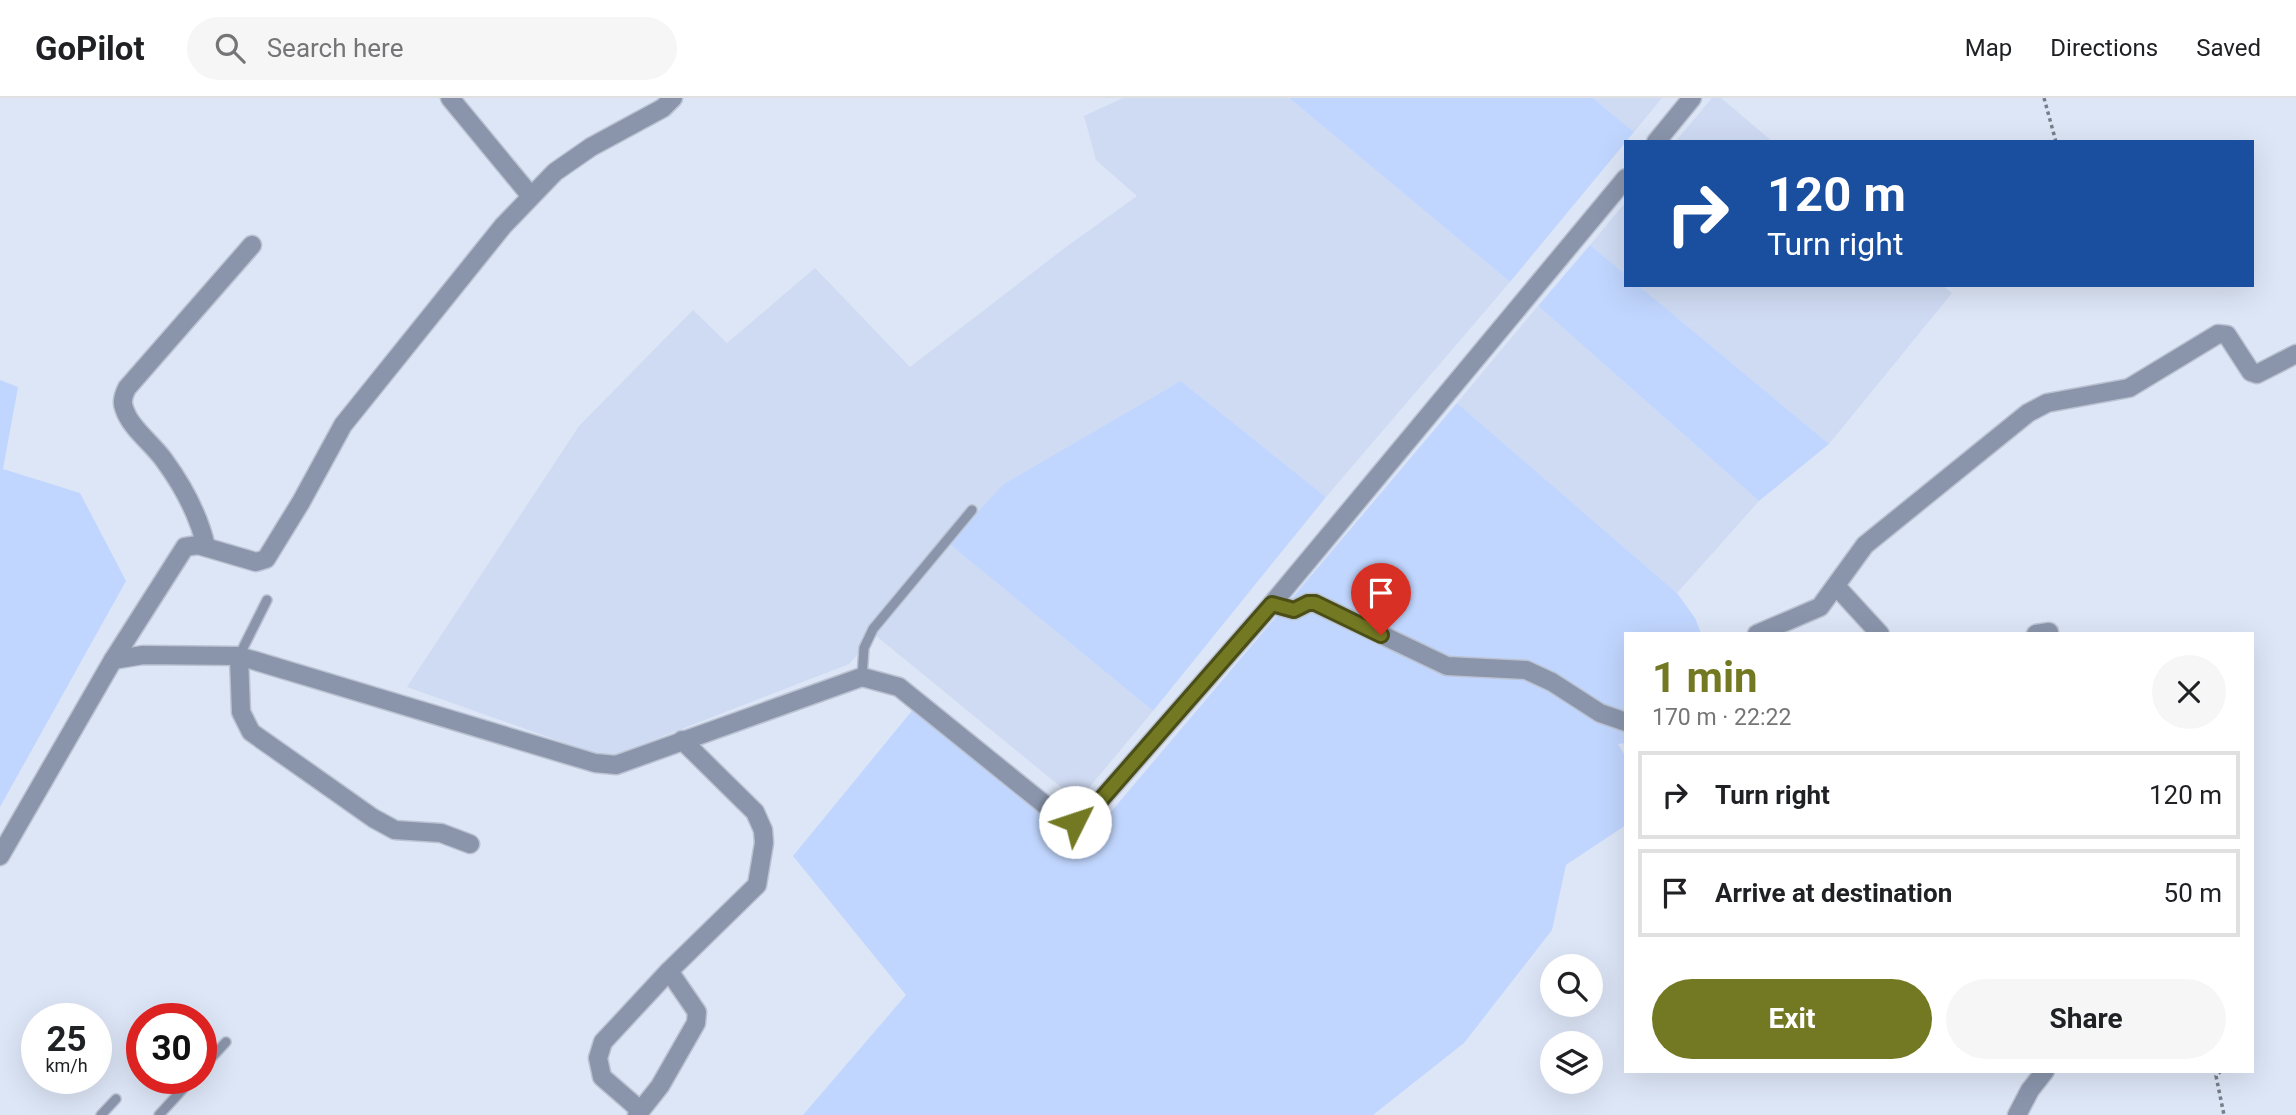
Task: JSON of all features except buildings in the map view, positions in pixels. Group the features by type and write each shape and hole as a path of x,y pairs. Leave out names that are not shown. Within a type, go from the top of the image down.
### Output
{"street":[{"path":"450,98 530,195"},
{"path":"0,856 113,660 185,547 198,545 256,562 266,559 343,425 530,195 555,172 591,147 663,108 673,98"},
{"path":"1658,140 1692,98"},
{"path":"113,660 143,655 239,656 595,762 616,765 862,677 899,687 1065,821 1075,822 1084,819 1272,604 1624,180"},
{"path":"206,547 200,523 176,479 164,459 130,420 123,407 123,397 127,388 252,245"},
{"path":"1763,632 1820,607 1865,545 2028,414 2047,403 2129,388 2218,334 2227,335 2251,372 2257,374 2296,354"},
{"path":"1836,586 1878,632"},
{"path":"1272,604 1294,610 1308,603 1315,603 1447,666 1526,670 1552,682 1600,713 1624,721"},
{"path":"239,656 241,712 251,732 373,818 395,830 442,833 470,844"},
{"path":"669,971 697,1012 696,1023 660,1086 639,1113 602,1077 598,1058 603,1042 669,971 757,885 764,843 763,830 755,812 682,740"},
{"path":"2017,1115 2030,1090 2043,1073"}],"lane":[{"path":"862,677 864,648 873,629 972,510"},
{"path":"239,656 267,600"},
{"path":"217,1052 226,1042"},
{"path":"159,1115 178,1094"},
{"path":"101,1115 117,1099"}],"path":[{"path":"2044,98 2055,140"},
{"path":"2219,1073 2216,1076 2224,1115"}],"shaded area":[{"path":"1123,98 1289,98 1510,282 1326,497 1181,381 948,543 1153,711 1078,801 875,635 849,664 607,758 407,687 579,426 693,310 727,343 815,268 910,367 1137,196 1096,160 1084,116"},
{"path":"1289,98 1593,98 1634,132 1627,140 1624,140 1624,144 1510,282"},
{"path":"1593,98 1662,98 1634,132"},
{"path":"1712,98 1721,98 1771,140 1677,140"},
{"path":"1624,204 1624,273 1590,245"},
{"path":"1590,245 1624,273 1624,287 1640,287 1829,444 1759,501 1538,306"},
{"path":"1640,287 1944,287 1952,293 1829,444"},
{"path":"1538,306 1759,501 1677,593 1457,403"},
{"path":"0,380 18,387 3,469 80,493 126,581 0,807"},
{"path":"1181,381 1326,497 1153,711 948,543 1004,484"},
{"path":"1457,403 1677,593 1695,618 1701,632 1624,632 1624,743 1618,744 1624,754 1624,826 1566,865 1552,930 1464,1043 1373,1115 803,1115 906,995 793,856 915,707 1082,846"}],"route":[{"path":"1075,822 1084,819 1272,604 1294,610 1308,603 1315,603 1381,635"}]}
